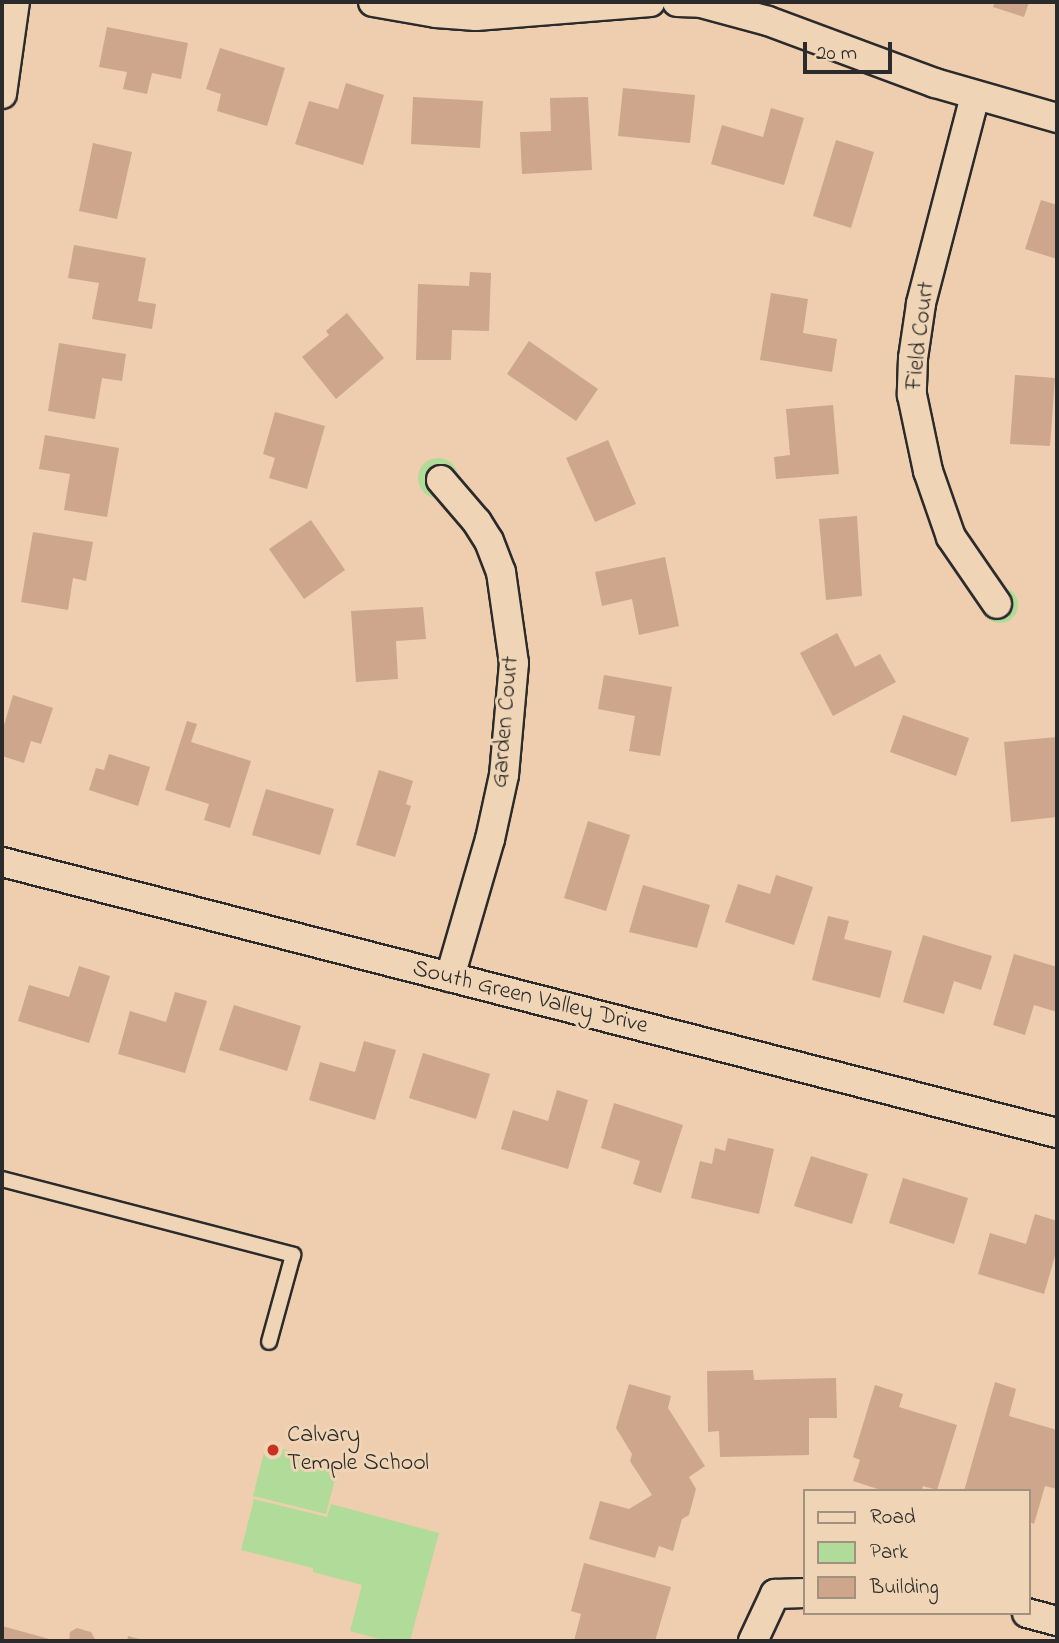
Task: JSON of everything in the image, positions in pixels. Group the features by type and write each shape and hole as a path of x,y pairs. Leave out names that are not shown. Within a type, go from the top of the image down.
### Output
{"street":[{"path":"2,94 15,2"},
{"path":"373,2 436,13 476,16 650,2"},
{"path":"693,2 832,43 975,96 1057,118"},
{"name":"Field Court","path":"975,96 921,304 913,358 912,394 928,471 951,537 997,604"},
{"name":"Garden Court","path":"441,480 477,522 489,541 501,572 514,663 504,775 490,839 450,977"},
{"name":"South Green Valley Drive","path":"2,862 1057,1133"},
{"path":"753,1641 775,1594 804,1593"},
{"path":"1031,1614 1057,1621"}],"lane":[{"path":"2,1179 293,1255 269,1342"}],"green space":[{"path":"438,458 446,459 452,464 457,470 457,486 452,492 446,497 438,498 430,497 424,492 419,486 418,478 419,470 424,464 430,459"},
{"path":"1000,587 1013,592 1018,605 1013,618 1000,623 987,618 982,605 987,592"},
{"path":"266,1445 339,1463 326,1514 253,1496"},
{"path":"254,1499 327,1517 331,1504 439,1533 410,1641 387,1641 350,1631 362,1585 313,1572 313,1568 241,1550"}],"building":[{"path":"995,2 1029,2 1024,17 993,7"},
{"path":"107,27 188,43 181,79 152,73 147,94 123,89 127,72 99,67"},
{"path":"220,48 285,68 267,126 217,111 221,94 206,89"},
{"path":"346,83 384,95 363,165 295,144 309,101 338,109"},
{"path":"623,88 695,95 690,143 618,136"},
{"path":"413,97 483,101 480,148 411,144"},
{"path":"588,97 592,170 522,174 520,132 551,131 550,98"},
{"path":"771,108 804,118 784,185 711,164 722,125 763,137"},
{"path":"836,140 874,152 851,228 813,216"},
{"path":"93,143 132,152 117,219 79,211"},
{"path":"1041,200 1057,205 1057,259 1025,249"},
{"path":"74,245 146,258 138,301 156,304 152,329 92,319 99,283 68,278"},
{"path":"470,272 491,273 489,331 452,330 451,360 416,360 418,284 469,286"},
{"path":"771,293 808,299 803,333 837,339 832,372 760,360"},
{"path":"347,313 384,358 336,399 302,357 329,335 326,331"},
{"path":"529,341 598,389 576,421 507,374"},
{"path":"59,343 126,354 122,381 102,378 95,419 48,411"},
{"path":"1015,375 1055,378 1050,446 1010,444"},
{"path":"833,405 839,474 776,479 774,457 790,455 786,409"},
{"path":"275,412 325,426 307,489 269,478 275,458 263,454"},
{"path":"45,435 119,448 107,517 64,510 70,474 39,469"},
{"path":"608,440 636,504 595,522 566,458"},
{"path":"857,516 862,596 826,600 819,519"},
{"path":"311,520 345,570 304,599 269,549"},
{"path":"33,532 93,542 86,581 73,578 68,610 21,602"},
{"path":"665,557 679,626 639,635 632,599 602,606 595,572"},
{"path":"423,607 426,639 396,641 398,679 356,682 351,611"},
{"path":"837,633 855,667 880,654 896,682 833,716 800,653"},
{"path":"604,675 672,687 660,756 629,751 635,716 598,709"},
{"path":"13,695 53,708 41,744 31,741 24,763 2,756 2,732"},
{"path":"903,715 969,738 956,776 890,752"},
{"path":"187,721 197,724 191,742 251,761 230,828 204,820 209,804 165,790"},
{"path":"1057,737 1057,817 1011,822 1004,742"},
{"path":"109,754 150,767 138,806 89,790 96,768 104,770"},
{"path":"379,770 413,781 406,804 411,806 395,857 356,845"},
{"path":"266,789 334,809 320,855 252,835"},
{"path":"588,821 630,835 606,911 564,898"},
{"path":"776,875 813,887 794,945 725,922 738,884 770,894"},
{"path":"643,885 710,905 697,948 629,932"},
{"path":"828,916 849,921 844,939 892,951 880,998 812,980"},
{"path":"923,935 992,956 981,990 954,981 944,1014 903,1002"},
{"path":"1014,954 1057,967 1057,1012 1034,1005 1025,1035 993,1025"},
{"path":"79,966 110,976 89,1043 18,1021 29,985 69,997"},
{"path":"175,992 207,1001 185,1073 118,1054 130,1011 166,1022"},
{"path":"234,1005 301,1026 287,1071 219,1050"},
{"path":"364,1041 396,1050 375,1120 309,1100 320,1062 355,1072"},
{"path":"423,1053 490,1074 476,1119 409,1098"},
{"path":"557,1090 588,1100 568,1169 501,1149 513,1110 548,1121"},
{"path":"614,1103 683,1125 661,1193 633,1184 640,1161 601,1148"},
{"path":"728,1138 774,1149 759,1214 691,1198 700,1161 712,1164 715,1148 725,1151"},
{"path":"811,1156 868,1174 852,1224 794,1206"},
{"path":"903,1178 968,1198 954,1244 889,1223"},
{"path":"1035,1214 1057,1221 1057,1249 1044,1294 978,1274 990,1233 1026,1244"},
{"path":"753,1370 754,1380 836,1378 837,1418 809,1418 809,1455 720,1457 719,1431 708,1432 707,1371"},
{"path":"995,1382 1016,1389 1009,1416 1057,1430 1057,1489 1045,1486 1034,1524 1031,1523 1031,1489 965,1489"},
{"path":"629,1384 671,1396 668,1408 705,1466 689,1477 696,1489 689,1515 682,1519 673,1551 659,1546 655,1558 589,1539 600,1501 629,1509 652,1495 630,1461 632,1454 616,1428"},
{"path":"875,1385 903,1394 899,1407 957,1425 937,1489 923,1486 922,1489 878,1489 853,1481 860,1460 853,1457"},
{"path":"584,1563 671,1587 655,1641 574,1641 581,1614 571,1611"},
{"path":"2,1626 53,1640 53,1641 2,1641"},
{"path":"77,1628 91,1632 96,1641 69,1641 70,1632"},
{"path":"128,1636 143,1640 143,1641 127,1641"}],"place":[{"name":"Calvary Temple School","path":"273,1450"}]}
